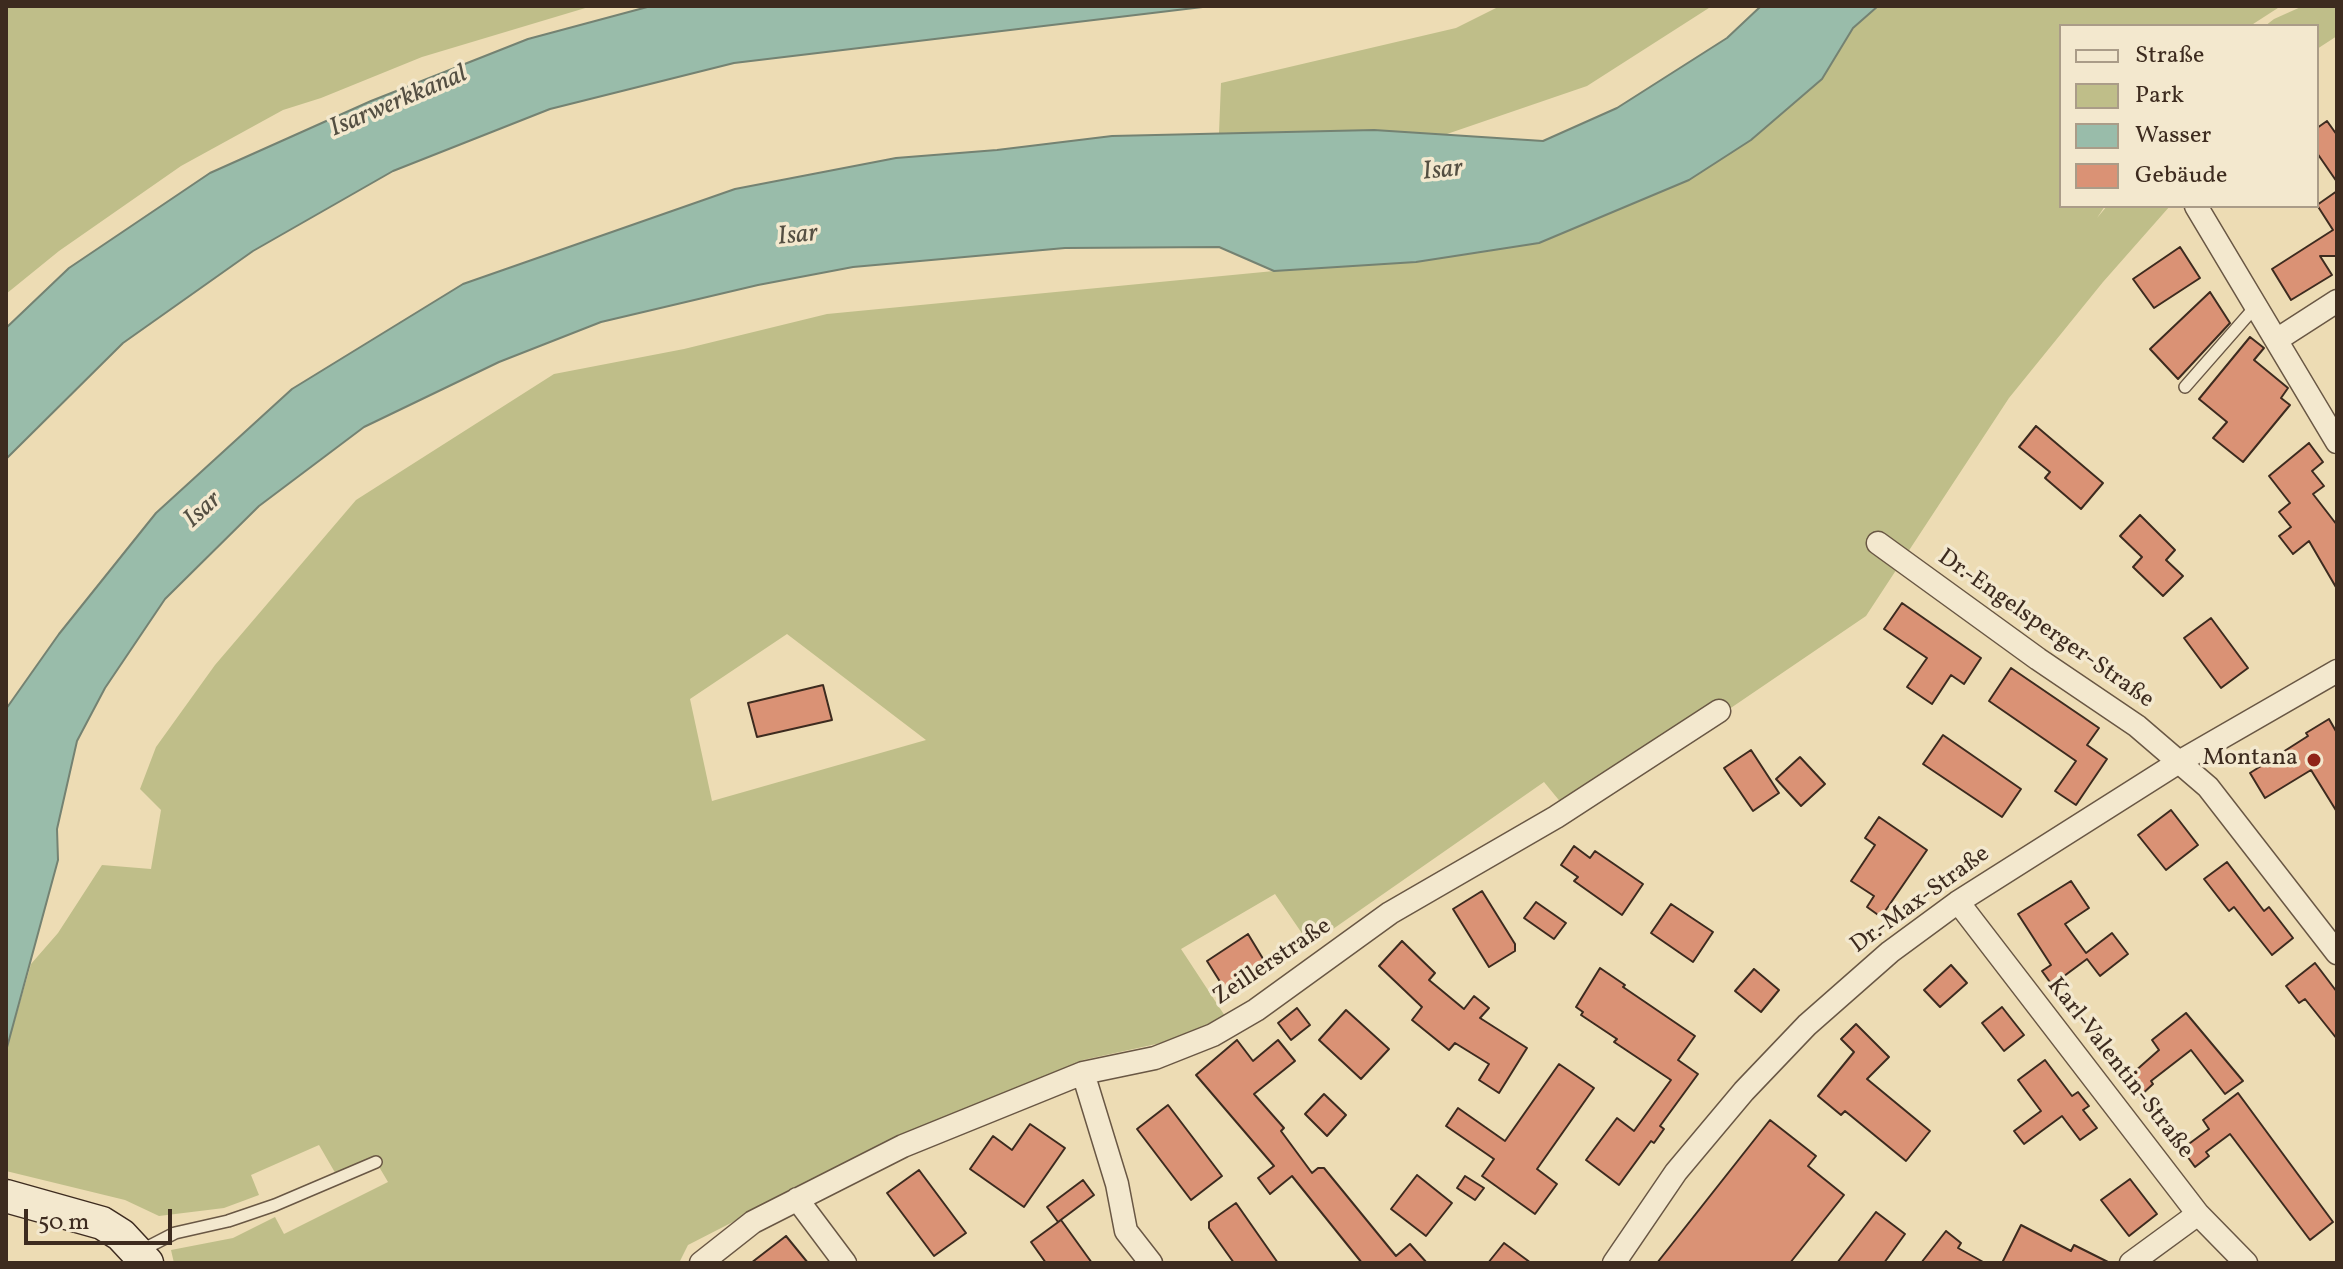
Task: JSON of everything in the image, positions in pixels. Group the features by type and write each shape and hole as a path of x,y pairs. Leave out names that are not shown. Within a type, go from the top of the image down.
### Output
{"main road":[{"path":"6,1196 102,1223 143,1258"}],"street":[{"path":"2197,208 2337,442"},
{"path":"2278,339 2337,301"},
{"name":"Dr.-Engelsperger-Straße","path":"1878,543 2038,659 2137,726 2208,787 2337,953"},
{"name":"Dr.-Max-Straße","path":"1614,1263 1676,1172 1711,1128 1807,1025 1870,969 1958,902 2179,762 2337,671"},
{"name":"Zeillerstraße","path":"701,1263 753,1222 903,1146 1083,1073 1155,1058 1213,1035 1256,1010 1390,913 1556,817 1719,711"},
{"name":"Karl-Valentin-Straße","path":"1958,902 2198,1214 2246,1263"},
{"path":"1083,1073 1117,1184 1126,1231 1151,1263"},
{"path":"797,1199 845,1263"},
{"path":"2131,1263 2198,1214"}],"lane":[{"path":"2185,387 2256,305"},
{"path":"143,1258 175,1233 228,1221 275,1205 376,1162"}],"green space":[{"path":"6,6 592,6 422,57 283,110 181,166 59,251 6,294"},
{"path":"1500,6 1712,6 1587,86 1444,135 1374,130 1219,133 1221,83 1456,28"},
{"path":"1878,6 2281,6 2253,24 2059,24 2059,208 2104,208 2097,218 2105,208 2168,208 2103,282 2009,398 1866,616 1572,816 1544,782 1310,945 1275,894 1181,949 1225,1016 1170,1041 1083,1060 877,1148 688,1245 679,1263 174,1263 171,1250 233,1238 275,1217 284,1234 388,1182 375,1160 337,1176 319,1145 251,1175 259,1195 224,1208 159,1216 125,1200 6,1171 6,1051 31,964 58,933 102,865 151,869 161,810 140,789 156,747 215,665 356,500 554,374 684,349 827,314 1274,271 1416,262 1539,243 1689,180 1751,140 1822,79 1853,28","holes":["787,634 926,740 712,801 690,699"]},
{"path":"2303,6 2337,6 2337,36 2319,48 2319,24 2268,24"}],"water":[{"name":"Isarwerkkanal","path":"651,6 1211,6 734,63 550,109 393,171 253,251 123,343 6,459 6,328 69,268 210,173 371,101 528,39"},
{"name":"Isar","path":"1761,6 1878,6 1853,28 1822,79 1751,140 1689,180 1539,243 1416,262 1274,271 1219,247 1065,248 853,267 758,285 601,322 499,362 364,427 259,506 165,599 105,688 77,741 57,829 58,860 6,1051 6,709 59,634 156,513 292,389 463,284 735,189 896,158 1112,136 1374,130 1543,141 1617,108 1727,38"}],"building":[{"path":"2327,121 2337,135 2337,182 2319,156 2319,127"},
{"path":"2337,191 2337,256 2320,256 2332,275 2291,300 2272,269 2333,230 2319,204"},
{"path":"2180,247 2200,278 2154,308 2133,279"},
{"path":"2210,292 2230,323 2178,379 2150,349"},
{"path":"2250,337 2264,348 2254,360 2288,388 2281,398 2290,405 2243,462 2213,438 2227,422 2199,399"},
{"path":"2036,426 2103,483 2081,509 2045,478 2050,472 2019,447"},
{"path":"2309,443 2323,462 2312,471 2324,486 2313,494 2337,525 2337,589 2309,541 2293,554 2279,536 2291,527 2279,512 2290,503 2269,476"},
{"path":"2140,515 2175,550 2166,560 2183,576 2163,596 2133,567 2142,557 2120,536"},
{"path":"1902,603 1981,658 1964,684 1951,675 1932,704 1907,687 1927,658 1884,629"},
{"path":"2211,618 2248,668 2221,688 2184,638"},
{"path":"2011,668 2099,728 2087,745 2107,759 2076,805 2055,791 2076,761 1989,701"},
{"path":"823,685 832,720 757,737 748,703"},
{"path":"2329,719 2337,733 2337,812 2311,770 2265,798 2250,773"},
{"path":"1943,735 2021,789 2002,817 1923,764"},
{"path":"1751,750 1779,793 1753,811 1724,768"},
{"path":"1800,757 1825,784 1801,806 1776,779"},
{"path":"2171,810 2198,845 2166,870 2138,835"},
{"path":"1879,817 1927,850 1881,917 1867,907 1874,896 1851,881 1875,845 1865,838"},
{"path":"1574,846 1590,858 1595,851 1643,884 1622,915 1574,881 1578,877 1561,865"},
{"path":"2227,862 2264,911 2269,907 2293,938 2272,955 2234,907 2229,911 2204,879"},
{"path":"2071,881 2089,908 2065,924 2086,953 2112,933 2128,954 2100,976 2087,959 2052,985 2042,971 2051,965 2018,914"},
{"path":"1482,891 1515,944 1515,951 1489,967 1453,909"},
{"path":"1536,902 1566,923 1554,939 1524,918"},
{"path":"1671,904 1713,932 1693,962 1651,933"},
{"path":"1248,934 1265,962 1224,988 1207,961"},
{"path":"1402,941 1435,973 1429,980 1464,1009 1474,996 1489,1008 1480,1018 1527,1048 1499,1093 1479,1080 1489,1064 1455,1043 1449,1050 1412,1020 1422,1007 1379,966"},
{"path":"2315,963 2337,992 2337,1039 2305,999 2299,1003 2286,986"},
{"path":"1951,965 1967,983 1940,1007 1924,990"},
{"path":"1600,968 1695,1036 1678,1060 1698,1074 1660,1126 1664,1129 1654,1143 1651,1141 1619,1185 1586,1160 1617,1118 1634,1131 1671,1080 1614,1042 1617,1039 1581,1015 1583,1012 1576,1007"},
{"path":"1754,969 1779,990 1761,1012 1735,991"},
{"path":"2002,1007 2024,1035 2004,1051 1982,1023"},
{"path":"1297,1008 1310,1025 1291,1040 1278,1023"},
{"path":"1346,1010 1389,1049 1361,1079 1319,1040"},
{"path":"2186,1013 2243,1081 2225,1094 2191,1050 2151,1081 2153,1084 2139,1097 2125,1080 2159,1050 2152,1040"},
{"path":"1856,1024 1889,1057 1867,1079 1930,1131 1906,1161 1845,1111 1841,1115 1818,1096 1854,1052 1841,1039"},
{"path":"1237,1040 1253,1061 1278,1040 1295,1061 1254,1094 1284,1128 1281,1131 1312,1173 1324,1168 1396,1256 1410,1244 1427,1263 1362,1263 1292,1176 1270,1194 1258,1178 1274,1166 1196,1075"},
{"path":"2045,1060 2072,1096 2078,1092 2089,1106 2083,1110 2097,1128 2080,1140 2062,1116 2024,1144 2014,1131 2041,1111 2018,1080"},
{"path":"1559,1064 1594,1088 1537,1169 1557,1184 1535,1214 1482,1176 1494,1159 1446,1126 1458,1108 1505,1141"},
{"path":"2238,1093 2333,1222 2310,1240 2230,1134 2206,1152 2209,1156 2195,1167 2182,1149 2209,1129 2203,1120"},
{"path":"1324,1094 1346,1115 1327,1136 1305,1114"},
{"path":"1168,1105 1222,1176 1191,1200 1137,1129"},
{"path":"1770,1120 1816,1156 1808,1166 1844,1195 1790,1263 1657,1263"},
{"path":"1030,1124 1065,1148 1024,1207 970,1169 993,1136 1012,1150"},
{"path":"919,1170 966,1233 934,1256 887,1193"},
{"path":"1417,1175 1452,1203 1426,1236 1391,1209"},
{"path":"1465,1176 1484,1188 1475,1200 1457,1188"},
{"path":"2130,1179 2157,1214 2129,1236 2101,1200"},
{"path":"1083,1180 1094,1195 1058,1222 1047,1207"},
{"path":"1236,1203 1278,1263 1234,1263 1209,1228 1209,1222"},
{"path":"1876,1212 1905,1234 1884,1263 1837,1263"},
{"path":"1061,1220 1092,1263 1046,1263 1031,1242"},
{"path":"2021,1225 2071,1251 2074,1245 2110,1263 2002,1263"},
{"path":"1946,1231 1961,1243 1958,1248 1985,1263 1921,1263"},
{"path":"786,1236 808,1263 751,1263"},
{"path":"1504,1243 1531,1263 1488,1263"}],"place":[{"name":"Montana","path":"2314,760"}]}
